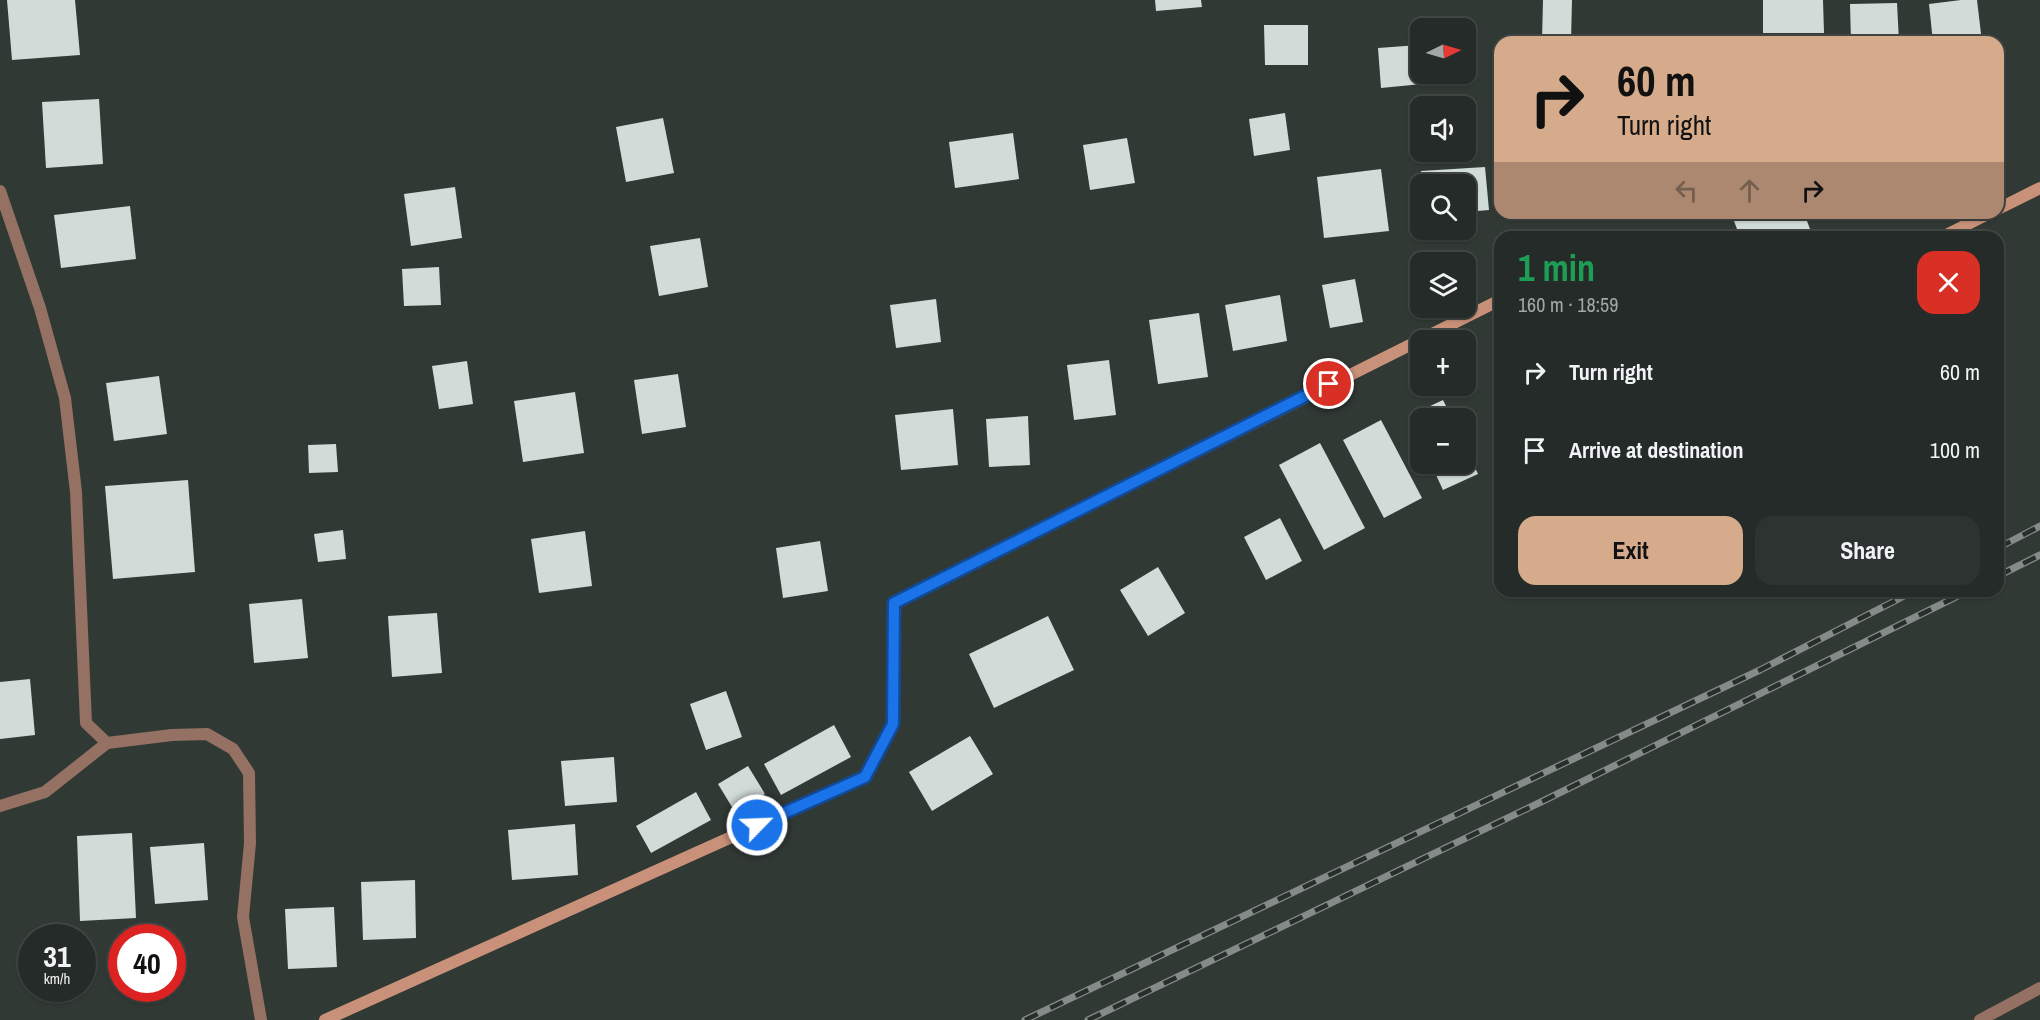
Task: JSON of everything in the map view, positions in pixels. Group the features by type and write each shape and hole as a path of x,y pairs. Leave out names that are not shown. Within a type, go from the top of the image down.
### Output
{"street":[{"path":"2004,206 2040,188"},
{"path":"0,191 40,308 65,398 76,492 86,723 107,743"},
{"path":"1954,231 1978,219"},
{"path":"325,1020 865,777 893,724 894,603 1494,303"},
{"path":"0,806 45,792 107,743 172,735 207,734 233,749 249,773 250,843 243,917 261,1020"},
{"path":"1980,1020 2040,988"}],"building":[{"path":"7,0 75,0 80,55 12,60"},
{"path":"1155,0 1201,0 1202,7 1156,11"},
{"path":"1543,0 1572,0 1571,36 1542,36"},
{"path":"1763,0 1823,0 1824,33 1763,33"},
{"path":"1977,0 1981,36 1932,36 1929,4"},
{"path":"1897,3 1899,36 1851,36 1850,4"},
{"path":"1264,25 1308,25 1308,65 1265,65"},
{"path":"1410,46 1410,84 1422,84 1381,88 1378,48"},
{"path":"99,99 103,164 46,168 42,102"},
{"path":"1285,113 1290,150 1254,156 1249,119"},
{"path":"663,118 674,173 626,182 616,127"},
{"path":"1013,133 1019,179 955,188 949,142"},
{"path":"1127,138 1135,183 1090,190 1083,145"},
{"path":"1485,167 1489,210 1476,211 1476,174 1421,174 1421,171"},
{"path":"1381,169 1389,231 1324,238 1317,177"},
{"path":"455,187 462,238 411,246 404,194"},
{"path":"130,206 136,259 61,268 54,215"},
{"path":"1733,219 1806,219 1811,231 1738,231"},
{"path":"700,238 708,287 659,296 650,246"},
{"path":"439,267 441,305 404,306 402,269"},
{"path":"1355,279 1363,322 1330,328 1322,285"},
{"path":"1280,295 1287,341 1233,351 1225,305"},
{"path":"936,299 941,342 896,348 890,305"},
{"path":"1199,313 1208,377 1158,384 1149,320"},
{"path":"1109,360 1116,415 1074,420 1067,365"},
{"path":"467,361 473,404 439,409 432,366"},
{"path":"678,374 686,427 642,434 634,380"},
{"path":"159,376 167,434 114,441 106,383"},
{"path":"575,392 584,453 523,462 514,401"},
{"path":"1443,400 1447,408 1426,408"},
{"path":"953,409 958,465 901,470 895,415"},
{"path":"1028,416 1030,465 989,467 986,419"},
{"path":"1381,420 1422,498 1384,518 1343,440"},
{"path":"1320,443 1365,528 1324,550 1279,465"},
{"path":"336,444 338,472 309,473 308,445"},
{"path":"1476,470 1478,474 1443,490 1436,474 1476,474"},
{"path":"188,480 195,572 113,579 105,486"},
{"path":"1280,518 1302,561 1266,580 1244,537"},
{"path":"343,530 346,559 318,562 314,534"},
{"path":"585,531 592,586 539,593 531,539"},
{"path":"820,541 828,591 783,598 776,548"},
{"path":"1158,567 1185,613 1148,636 1120,590"},
{"path":"302,599 308,658 254,663 249,604"},
{"path":"437,613 442,673 392,677 388,616"},
{"path":"1048,616 1074,670 994,708 969,654"},
{"path":"30,679 35,735 0,739 0,682"},
{"path":"726,691 742,737 706,750 690,704"},
{"path":"834,725 851,757 781,795 764,764"},
{"path":"970,736 993,774 932,811 909,772"},
{"path":"614,757 617,802 565,806 561,761"},
{"path":"748,766 765,794 735,812 718,784"},
{"path":"696,792 711,820 651,853 636,826"},
{"path":"575,824 578,875 512,880 508,830"},
{"path":"132,833 136,918 80,921 77,836"},
{"path":"204,843 208,900 155,904 150,847"},
{"path":"415,880 416,938 363,940 361,882"},
{"path":"334,907 337,967 288,969 285,909"}],"railway":[{"path":"2004,545 2040,526"},
{"path":"2004,573 2040,555"},
{"path":"1025,1020 1760,670 1902,597"},
{"path":"1088,1020 1541,802 1956,597"}],"route":[{"path":"757,825 865,777 893,724 894,603 1329,384"}]}
